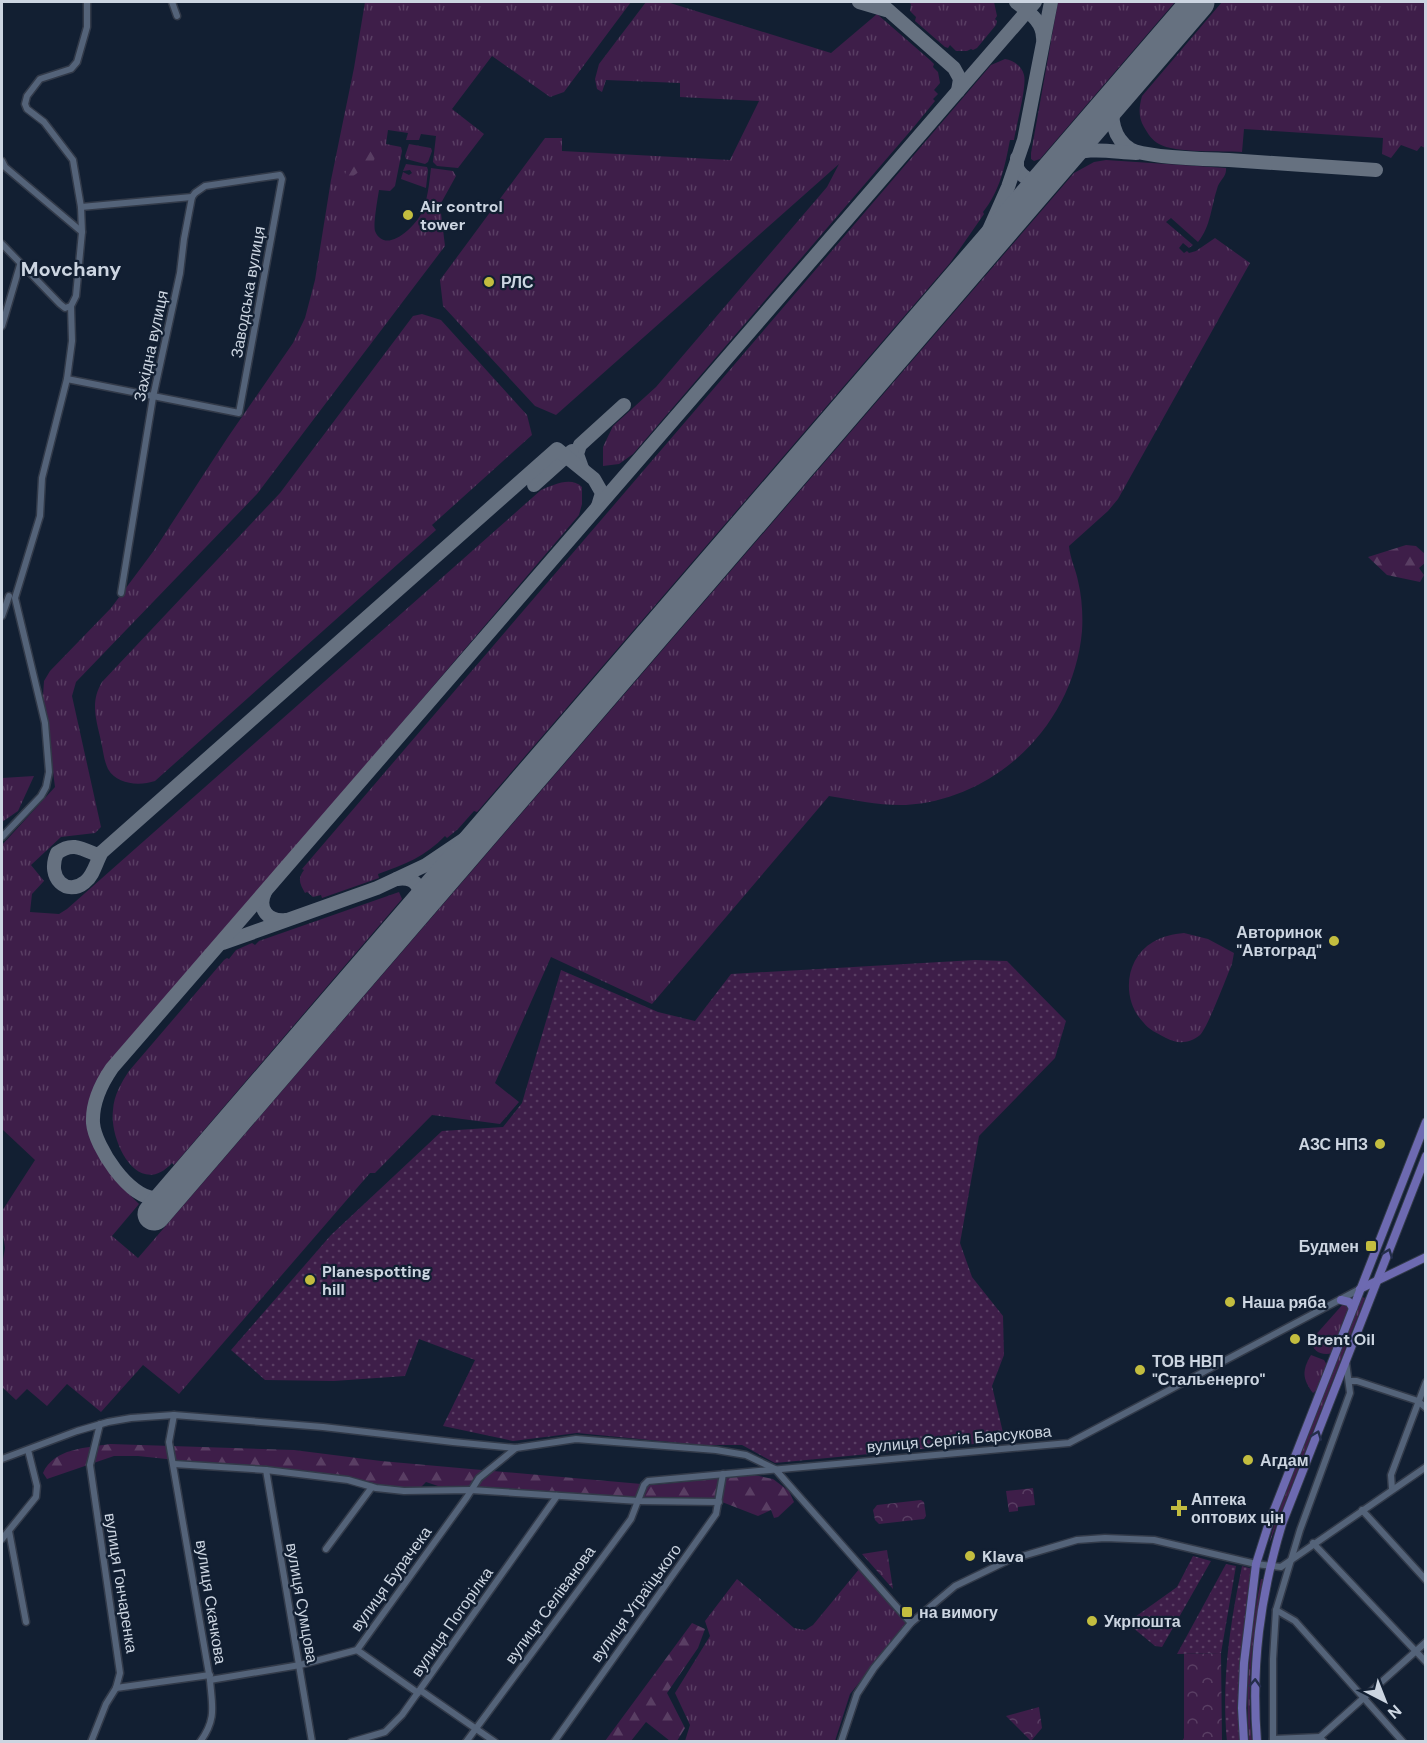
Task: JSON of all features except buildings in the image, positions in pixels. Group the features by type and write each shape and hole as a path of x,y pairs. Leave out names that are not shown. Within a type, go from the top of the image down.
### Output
{"main road":[{"path":"1244,1742 1242,1708 1244,1663 1256,1564 1269,1523 1425,1122"},
{"path":"1257,1742 1254,1708 1255,1660 1269,1566 1282,1524 1425,1156"},
{"path":"1402,1182 1413,1187"},
{"path":"1360,1289 1425,1257"},
{"path":"1341,1300 1349,1302 1353,1308"}],"street":[{"path":"2,616 12,597 40,516 42,478 67,379 72,341 71,306 76,296 82,232 81,207 73,160 44,122 27,109 25,104 27,96 39,79 71,69 77,62 87,27 87,2"},
{"path":"172,2 177,16"},
{"path":"2,161 5,167 82,232"},
{"name":"Заводська вулиця","path":"153,397 239,413 282,179 280,175 205,186 192,197"},
{"path":"81,207 192,197"},
{"name":"Західна вулиця","path":"121,592 153,397 180,273 183,239 192,197"},
{"path":"2,244 60,304 65,308 71,306"},
{"path":"2,326 20,265"},
{"path":"67,379 153,397"},
{"path":"2,593 12,597"},
{"path":"2,837 41,796 46,787 49,772 47,738 39,689 12,597"},
{"name":"вулиця Сергія Барсукова","path":"648,1481 1069,1443 1360,1289"},
{"path":"1346,1361 1350,1393 1289,1563 1276,1610 1272,1659 1273,1740 1322,1739 1425,1641"},
{"path":"1349,1381 1357,1381 1418,1401 1425,1408"},
{"path":"1392,1489 1391,1475 1425,1382"},
{"path":"2,1458 100,1424 131,1418 174,1415 323,1426 516,1448 576,1439 693,1448 746,1455 776,1469 911,1623"},
{"name":"вулиця Скачкова","path":"174,1415 169,1442 210,1678 212,1717 210,1728 200,1742"},
{"name":"вулиця Гончаренка","path":"91,1742 106,1704 116,1688 120,1673 90,1465 100,1424"},
{"name":"вулиця Бурачека","path":"116,1688 300,1665 357,1650 478,1478 516,1448"},
{"path":"2,1539 36,1497 38,1486 28,1450"},
{"path":"174,1464 266,1470 348,1480 372,1487 404,1491 471,1490 639,1501 718,1502"},
{"path":"841,1742 857,1694 874,1668 911,1623 968,1578 1009,1560 1077,1540 1105,1538 1154,1540 1256,1564 1281,1567 1425,1467"},
{"name":"вулиця Сумцова","path":"266,1470 312,1742"},
{"name":"вулиця Уграїцького","path":"554,1742 716,1514 723,1474"},
{"name":"вулиця Селіванова","path":"466,1742 631,1519 644,1485 648,1481"},
{"path":"326,1549 372,1487"},
{"name":"вулиця Погорілка","path":"351,1742 385,1732 402,1715 557,1496"},
{"path":"1362,1510 1425,1580"},
{"path":"9,1531 26,1622"},
{"path":"1313,1543 1425,1662"},
{"path":"1276,1610 1294,1621 1403,1742"},
{"path":"357,1650 495,1742"}],"green space":[{"path":"365,2 631,2 564,92 550,97 492,56 452,109 484,134 458,168 437,166 433,162 436,136 421,134 419,140 406,140 408,133 388,130 386,144 401,147 402,151 395,186 390,191 379,190 375,231 380,238 385,240 392,240 406,232 423,209 431,168 453,171 456,176 440,205 445,246 257,494 76,682 72,696 101,827 95,833 61,837 31,865 44,881 32,894 30,912 59,914 67,909 541,490 562,482 573,482 582,487 582,504 579,515 115,1059 102,1081 94,1101 91,1119 93,1137 99,1154 109,1170 139,1204 112,1236 138,1258 1074,173 1094,162 1106,160 1226,168 1218,186 1208,223 1198,242 1171,218 1166,222 1193,245 1189,248 1183,243 1179,248 1184,253 1196,251 1215,238 1250,263 1118,499 1069,546 1082,606 1082,631 1076,665 1064,696 1047,725 1026,750 1000,772 971,788 940,800 897,805 829,796 652,1004 551,957 495,1083 519,1102 500,1124 432,1115 375,1173 370,1173 179,1394 143,1365 101,1412 67,1384 47,1406 27,1389 16,1400 2,1387 2,1265 5,1248 2,1211 35,1160 2,1129 2,845 55,787 43,696 44,681 50,671 111,608 155,549 293,343 305,318 315,280 331,180"},
{"path":"646,2 667,2 831,53 877,14 934,64 933,67 938,72 940,83 934,90 938,94 933,99 935,101 913,128 633,454 619,464 603,466 603,447 613,426 656,387 827,187 839,164 556,415 535,406 443,306 440,280 545,138 562,138 562,151 730,160 759,101 680,97 680,83 606,80 602,92 597,89 595,79 599,64"},
{"path":"908,2 994,2 997,21 977,48 956,51 950,45 948,48 945,47 915,21 916,17 910,11 911,4"},
{"path":"1058,2 1175,2 1040,159 1034,161 1031,159 1031,153"},
{"path":"1222,2 1425,2 1425,148 1421,146 1417,151 1401,145 1391,158 1382,154 1383,138 1244,129 1242,152 1176,149 1166,147 1152,139 1140,116 1142,96"},
{"path":"1005,59 1017,64 1025,80 1014,140 1010,140 1004,169 994,196 950,263 477,812 474,811 447,838 445,836 414,859 378,874 379,878 322,898 321,895 313,897 305,893 300,882 300,876 304,870 302,869 991,65"},
{"path":"379,133 382,138 372,164 344,180 337,175 344,177 353,153 362,156 367,142"},
{"path":"409,144 431,148 428,162 425,164 406,159"},
{"path":"406,164 427,167 426,188 401,179 403,172 409,175 412,173 410,170 403,171"},
{"path":"422,314 441,320 527,415 532,435 432,525 436,530 155,781 136,784 117,778 108,769 96,718 96,697 102,682 280,493 413,316"},
{"path":"1406,545 1416,546 1425,554 1425,563 1419,568 1424,575 1420,582 1387,575 1368,557"},
{"path":"34,776 18,811 2,822 2,778"},
{"path":"399,892 402,899 174,1165 172,1163 160,1173 148,1175 137,1171 128,1162 116,1137 113,1123 118,1089 129,1071 224,960 229,959 236,950 252,943 255,945 259,941"},
{"path":"1184,933 1208,939 1234,953 1232,964 1203,1031 1192,1040 1179,1042 1156,1033 1143,1022 1131,1002 1129,979 1137,958 1144,949 1161,938"},
{"path":"975,960 1007,961 1066,1021 1055,1058 979,1136 960,1243 972,1277 1003,1316 1004,1355 992,1386 1005,1441 775,1463 742,1445 701,1445 577,1433 513,1441 443,1426 475,1360 419,1339 405,1376 334,1381 265,1380 231,1350 331,1235 442,1131 503,1127 522,1103 561,970 658,1012 695,1021 731,974"},
{"path":"1362,1297 1365,1298 1269,1544 1275,1521"},
{"path":"1344,1303 1350,1308 1333,1353 1318,1352 1313,1347 1312,1339"},
{"path":"1311,1355 1324,1360 1327,1365 1318,1389 1313,1393 1304,1374"},
{"path":"110,1444 294,1450 381,1461 653,1485 754,1475 773,1479 789,1491 794,1502 774,1518 771,1510 758,1516 722,1502 673,1502 518,1491 509,1488 438,1486 426,1482 420,1488 379,1486 345,1478 138,1456 114,1456 47,1479 43,1473 55,1458 63,1454 81,1448"},
{"path":"1033,1488 1035,1505 1018,1507 1018,1511 1009,1512 1006,1491"},
{"path":"921,1500 924,1502 926,1516 924,1519 879,1524 875,1520 873,1510 877,1505"},
{"path":"887,1550 893,1589 862,1554"},
{"path":"1193,1556 1211,1561 1162,1647 1155,1646 1132,1627 1135,1617 1177,1587"},
{"path":"1226,1564 1236,1566 1221,1653 1177,1654"},
{"path":"1242,1566 1253,1569 1242,1741 1227,1742 1226,1675"},
{"path":"860,1568 906,1620 905,1626 850,1694 835,1741 685,1741 690,1725 675,1693 710,1636 705,1621 737,1579 794,1628 805,1630 813,1625"},
{"path":"1261,1579 1263,1579 1252,1660 1250,1721 1252,1741 1249,1741 1249,1660"},
{"path":"692,1623 705,1629 698,1648 667,1693 685,1728 677,1741 670,1741 646,1722 631,1741 605,1741"},
{"path":"1221,1653 1222,1741 1182,1741 1184,1738 1184,1654"},
{"path":"1039,1707 1042,1728 1031,1741 1006,1716"}],"taxiway":[{"path":"859,2 886,10"},
{"path":"879,2 954,68 960,79 958,91"},
{"path":"1016,2 1038,22 1043,38"},
{"path":"179,1185 162,1196 155,1198 145,1196 124,1181 100,1145 93,1123 94,1108 98,1094 112,1068 1035,2"},
{"path":"940,301 988,232 1008,187 1024,140 1051,2"},
{"path":"1114,100 1112,114 1116,133 1124,144 1138,152 1178,157 1376,170"},
{"path":"1063,159 1089,151 1136,153"},
{"path":"1017,158 1017,168 1026,178 1038,180 1047,177"},
{"path":"582,468 577,454 580,445 624,405"},
{"path":"102,852 91,876 78,886 65,886 56,877 54,862 57,853 72,847 97,855 102,852 557,449 594,479 602,493 598,506"},
{"path":"534,485 572,451"},
{"path":"223,943 377,888 426,865 469,836 515,795"},
{"path":"397,879 410,880 418,886 417,909"},
{"path":"265,892 263,909 269,917 286,920"}],"runway":[{"path":"154,1214 1198,2"}],"place":[{"name":"Air control tower","path":"408,215"},
{"name":"РЛС","path":"489,282"},
{"name":"Авторинок \"Автоград\"","path":"1334,941"},
{"name":"АЗС НПЗ","path":"1380,1144"},
{"name":"Будмен","path":"1371,1246"},
{"name":"Planespotting hill","path":"310,1280"},
{"name":"Наша ряба","path":"1230,1302"},
{"name":"Brent Oil","path":"1295,1339"},
{"name":"ТОВ НВП \"Стальенерго\"","path":"1140,1370"},
{"name":"Агдам","path":"1248,1460"},
{"name":"Аптека оптових цін","path":"1179,1508"},
{"name":"Klava","path":"970,1556"},
{"name":"на вимогу","path":"907,1612"},
{"name":"Укрпошта","path":"1092,1621"}],"district":[{"name":"Movchany","path":"71,269"}]}
